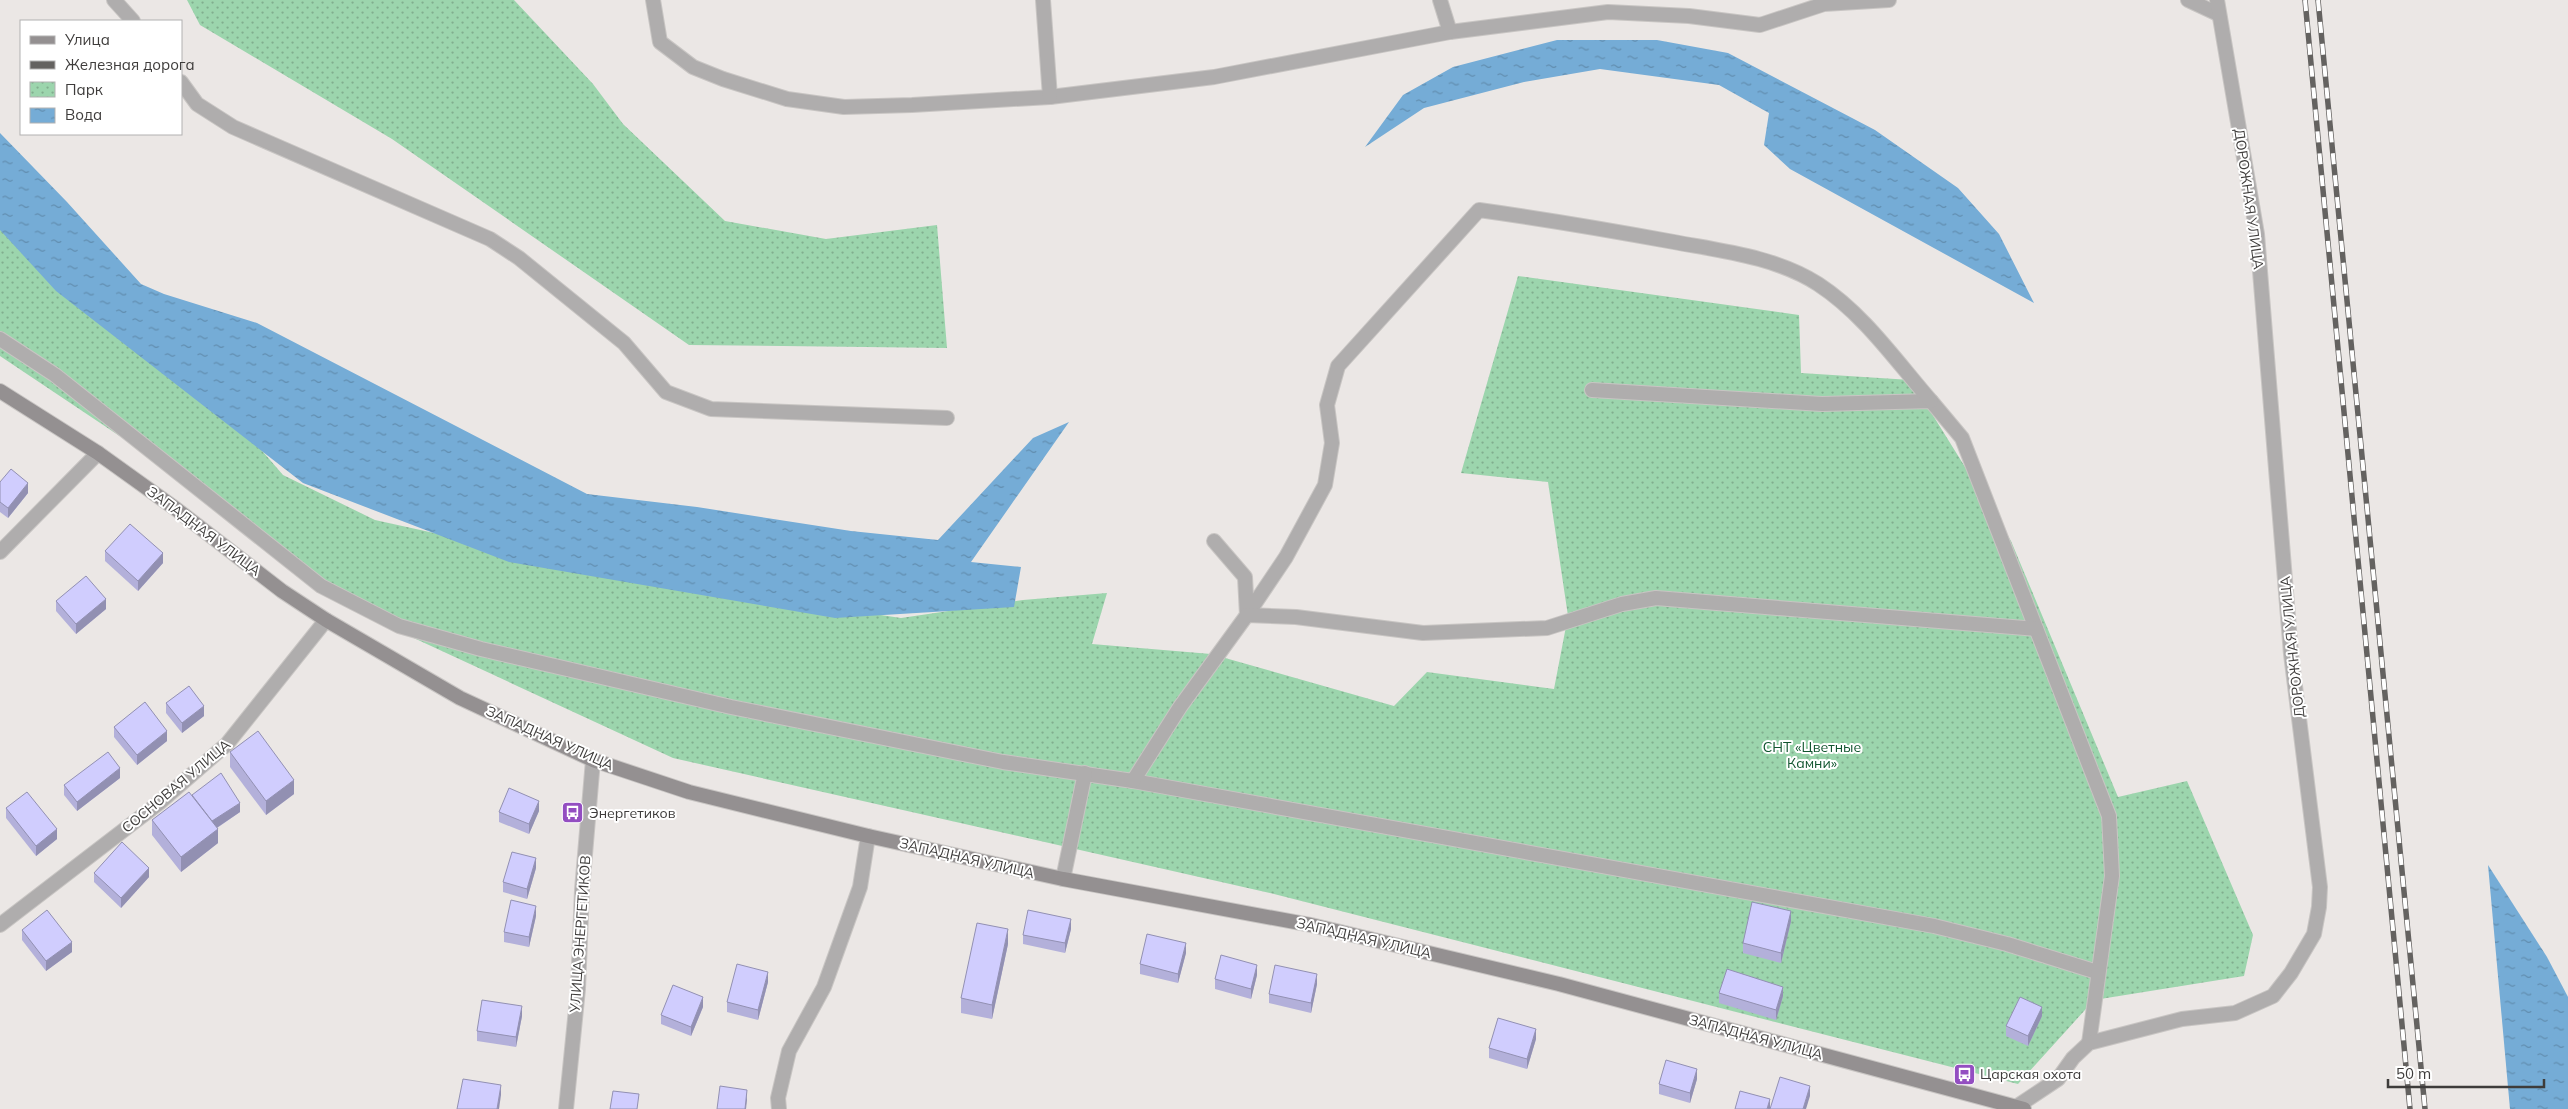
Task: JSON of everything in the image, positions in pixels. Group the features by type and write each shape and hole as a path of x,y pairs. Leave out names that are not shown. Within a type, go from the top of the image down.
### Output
{"main road":[{"name":"ЗАПАДНАЯ УЛИЦА","path":"0,391 98,454 176,508 282,591 326,620 460,698 593,760 689,792 868,836 1063,879 1311,925 1559,984 2019,1108"}],"street":[{"path":"114,0 132,20"},
{"path":"653,0 660,42 693,67 786,99 844,107 1050,97 1214,78 1450,32 1608,12 1689,16 1760,25 1824,2 1889,0"},
{"path":"1043,0 1050,97"},
{"path":"1440,0 1450,32"},
{"path":"2188,0 2218,7"},
{"name":"ДОРОЖНАЯ УЛИЦА","path":"2089,1043 2182,1019 2235,1013 2273,996 2291,973 2314,934 2319,907 2320,886 2291,654 2257,234 2218,7"},
{"path":"182,83 197,104 233,127 490,239 519,258 624,343 666,392 711,409 947,418"},
{"path":"1133,781 1180,707 1247,615 1286,557 1325,484 1332,443 1326,404 1338,366 1479,210 1573,224 1717,250 1783,266 1818,284 1852,310 1962,438 2109,816 2112,876 2097,972 2089,1043 2074,1058 2058,1079 2019,1108"},
{"path":"0,339 55,375 321,586 399,626 481,649 731,707 1003,762 1133,781 1934,926 2007,944 2097,972"},
{"path":"1592,390 1822,404 1931,401"},
{"path":"0,552 98,454"},
{"path":"1214,541 1245,577 1247,615"},
{"path":"1247,615 1296,617 1423,633 1547,628 1622,604 1656,598 2036,629"},
{"name":"СОСНОВАЯ УЛИЦА","path":"0,925 159,803 227,744 326,620"},
{"name":"УЛИЦА ЭНЕРГЕТИКОВ","path":"566,1109 578,989 582,890 593,760"},
{"path":"1063,879 1084,774"},
{"path":"779,1109 778,1098 789,1051 824,987 860,887 868,836"}],"green space":[{"path":"187,0 514,0 593,84 623,124 725,221 826,239 937,225 947,348 689,345 392,139 200,25"},
{"name":"СНТ «Цветные Камни»","path":"0,195 245,431 283,475 375,520 651,581 901,618 1023,600 1107,593 1092,644 1211,654 1394,706 1427,672 1554,689 1568,616 1548,482 1461,473 1518,276 1799,315 1801,373 1911,380 2011,541 2118,797 2187,781 2253,935 2244,976 2094,1000 2018,1084 1274,894 673,758 351,609 145,453 0,356"}],"water":[{"path":"1557,40 1657,40 1728,53 1875,130 1958,188 1999,234 2034,303 1790,169 1764,145 1769,113 1719,85 1600,69 1524,82 1424,108 1365,147 1403,95 1453,67"},
{"path":"0,133 67,202 141,284 164,294 257,323 587,494 697,507 851,531 938,540 1033,438 1069,422 971,562 1021,567 1014,607 835,618 509,562 303,483 56,291 0,230"},
{"path":"2488,865 2547,957 2568,997 2568,1109 2510,1109"}],"building":[{"path":"11,469 28,483 8,508 0,502 0,482"},
{"path":"130,524 163,553 138,581 105,551"},
{"path":"86,576 106,599 76,624 56,601"},
{"path":"189,686 204,706 182,723 166,703"},
{"path":"145,702 167,731 137,755 114,727"},
{"path":"258,731 294,780 266,801 230,752"},
{"path":"108,752 120,768 77,802 64,785"},
{"path":"221,773 240,803 212,821 192,795"},
{"path":"509,788 539,801 529,824 499,812"},
{"path":"27,792 57,829 36,846 6,808"},
{"path":"189,792 218,829 181,857 152,820"},
{"path":"122,842 149,868 121,898 94,873"},
{"path":"512,852 536,858 527,889 503,882"},
{"path":"511,900 536,906 529,937 504,932"},
{"path":"1752,902 1791,911 1781,953 1743,943"},
{"path":"47,910 72,942 46,961 22,930"},
{"path":"1028,910 1071,919 1065,943 1023,935"},
{"path":"977,923 1008,929 992,1005 961,998"},
{"path":"1147,934 1186,943 1178,974 1140,964"},
{"path":"1221,955 1257,965 1251,989 1215,979"},
{"path":"737,964 768,972 758,1010 727,1002"},
{"path":"1275,965 1317,974 1311,1003 1269,994"},
{"path":"1727,969 1783,987 1776,1010 1719,993"},
{"path":"673,985 703,997 691,1027 661,1015"},
{"path":"2020,997 2042,1007 2028,1036 2006,1026"},
{"path":"482,1000 522,1006 516,1037 477,1031"},
{"path":"1498,1018 1536,1029 1527,1059 1489,1048"},
{"path":"1666,1060 1697,1069 1690,1093 1659,1084"},
{"path":"1780,1077 1810,1086 1803,1109 1770,1109"},
{"path":"463,1079 501,1085 497,1109 457,1109"},
{"path":"720,1086 747,1090 745,1109 717,1109"},
{"path":"613,1091 639,1094 637,1109 610,1109"},
{"path":"1740,1091 1770,1099 1767,1109 1735,1109"}],"railway":[{"path":"2305,0 2410,1109"},
{"path":"2318,0 2425,1109"}],"place":[{"name":"Энергетиков","path":"573,813"},
{"name":"Царская охота","path":"1964,1074"}]}
